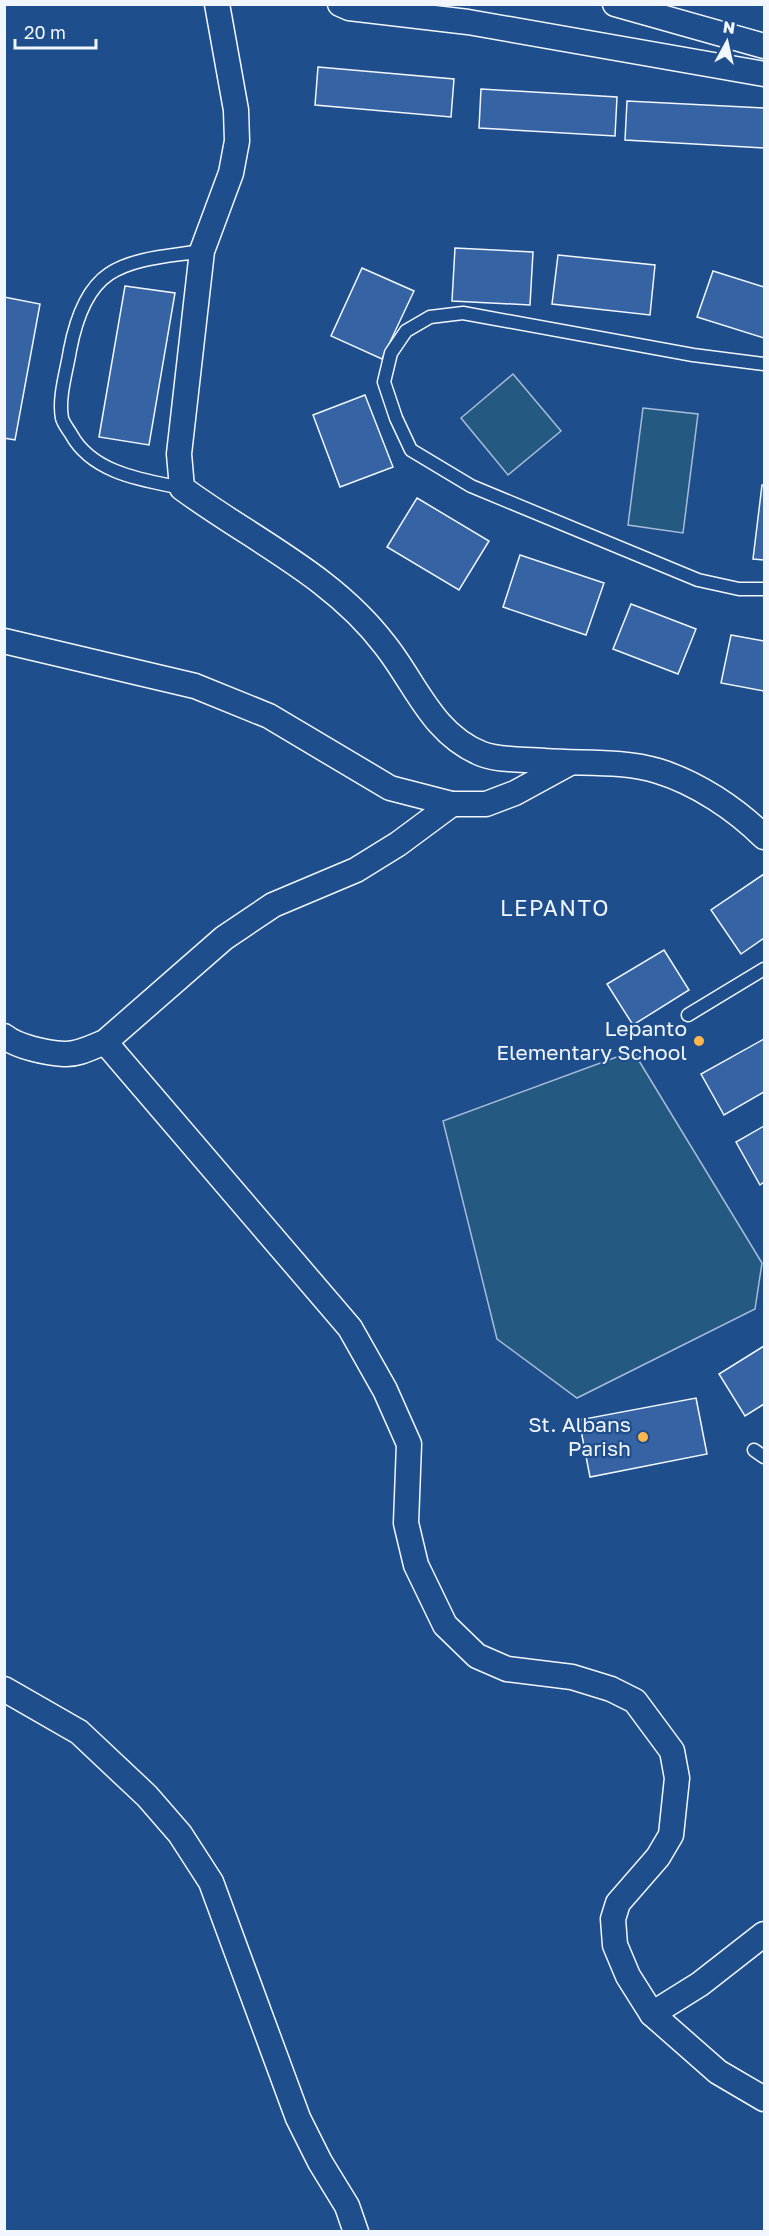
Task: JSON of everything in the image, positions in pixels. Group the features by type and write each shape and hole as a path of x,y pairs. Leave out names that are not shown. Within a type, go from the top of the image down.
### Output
{"street":[{"path":"217,4 236,110 237,141 231,173 202,250 179,454 182,488 222,518 283,553 364,619 386,646 432,717 454,740 484,755 570,763 615,764 657,771 701,789 765,837"},
{"path":"340,4 349,8 468,22 765,74"},
{"path":"615,4 765,46"},
{"path":"4,641 195,686 269,716 390,788 452,804 486,804 515,793 570,763"},
{"path":"4,1036 12,1043 64,1054 82,1051 105,1042 224,938 273,904 356,870 398,844 452,804"},
{"path":"105,1042 350,1328 385,1390 409,1444 406,1523 416,1565 445,1625 477,1656 507,1669 572,1677 612,1689 635,1701 672,1751 677,1778 671,1835 658,1857 618,1903 613,1919 615,1945 628,1976 652,2013 718,2072 765,2100"},
{"path":"4,1689 79,1732 147,1796 180,1834 211,1882 298,2118 320,2162 347,2206 356,2232"},
{"path":"652,2013 700,1984 765,1934"}],"lane":[{"path":"182,488 122,474 91,458 74,440 62,418 64,384 76,321 87,300 108,275 135,264 202,250"},
{"path":"765,364 693,355 463,313 430,317 406,330 391,353 384,382 396,418 411,450 471,486 698,580 739,589 765,589"},
{"path":"688,1015 765,969"}],"shaded area":[{"path":"513,374 561,431 508,475 461,418"},
{"path":"643,408 698,414 683,533 628,525"},
{"path":"633,1051 762,1263 755,1309 577,1398 497,1339 443,1121"}],"building":[{"path":"318,67 454,79 451,117 315,105"},
{"path":"481,89 617,97 615,136 479,128"},
{"path":"627,101 764,108 764,148 625,140"},
{"path":"455,248 533,252 530,305 452,301"},
{"path":"558,255 655,265 650,315 552,304"},
{"path":"362,268 414,291 382,359 331,336"},
{"path":"713,271 764,287 764,338 697,317"},
{"path":"125,286 175,293 149,445 99,437"},
{"path":"4,297 40,304 15,440 4,438"},
{"path":"365,395 393,467 340,487 313,415"},
{"path":"762,485 764,485 764,560 753,559"},
{"path":"417,498 489,541 459,590 387,547"},
{"path":"520,555 604,583 586,635 503,607"},
{"path":"631,604 696,629 678,674 613,649"},
{"path":"731,635 764,641 764,691 721,683"},
{"path":"764,874 764,938 741,954 711,910"},
{"path":"664,950 689,990 633,1025 607,984"},
{"path":"764,1039 764,1092 724,1115 701,1074"},
{"path":"764,1126 764,1182 760,1185 736,1142"},
{"path":"764,1346 764,1404 745,1416 719,1374"},
{"name":"St. Albans Parish","path":"696,1398 707,1454 590,1477 579,1420"}],"place":[{"name":"Lepanto Elementary School","path":"699,1041"},
{"name":"St. Albans Parish","path":"643,1437"}],"district":[{"name":"LEPANTO","path":"555,908"}]}
